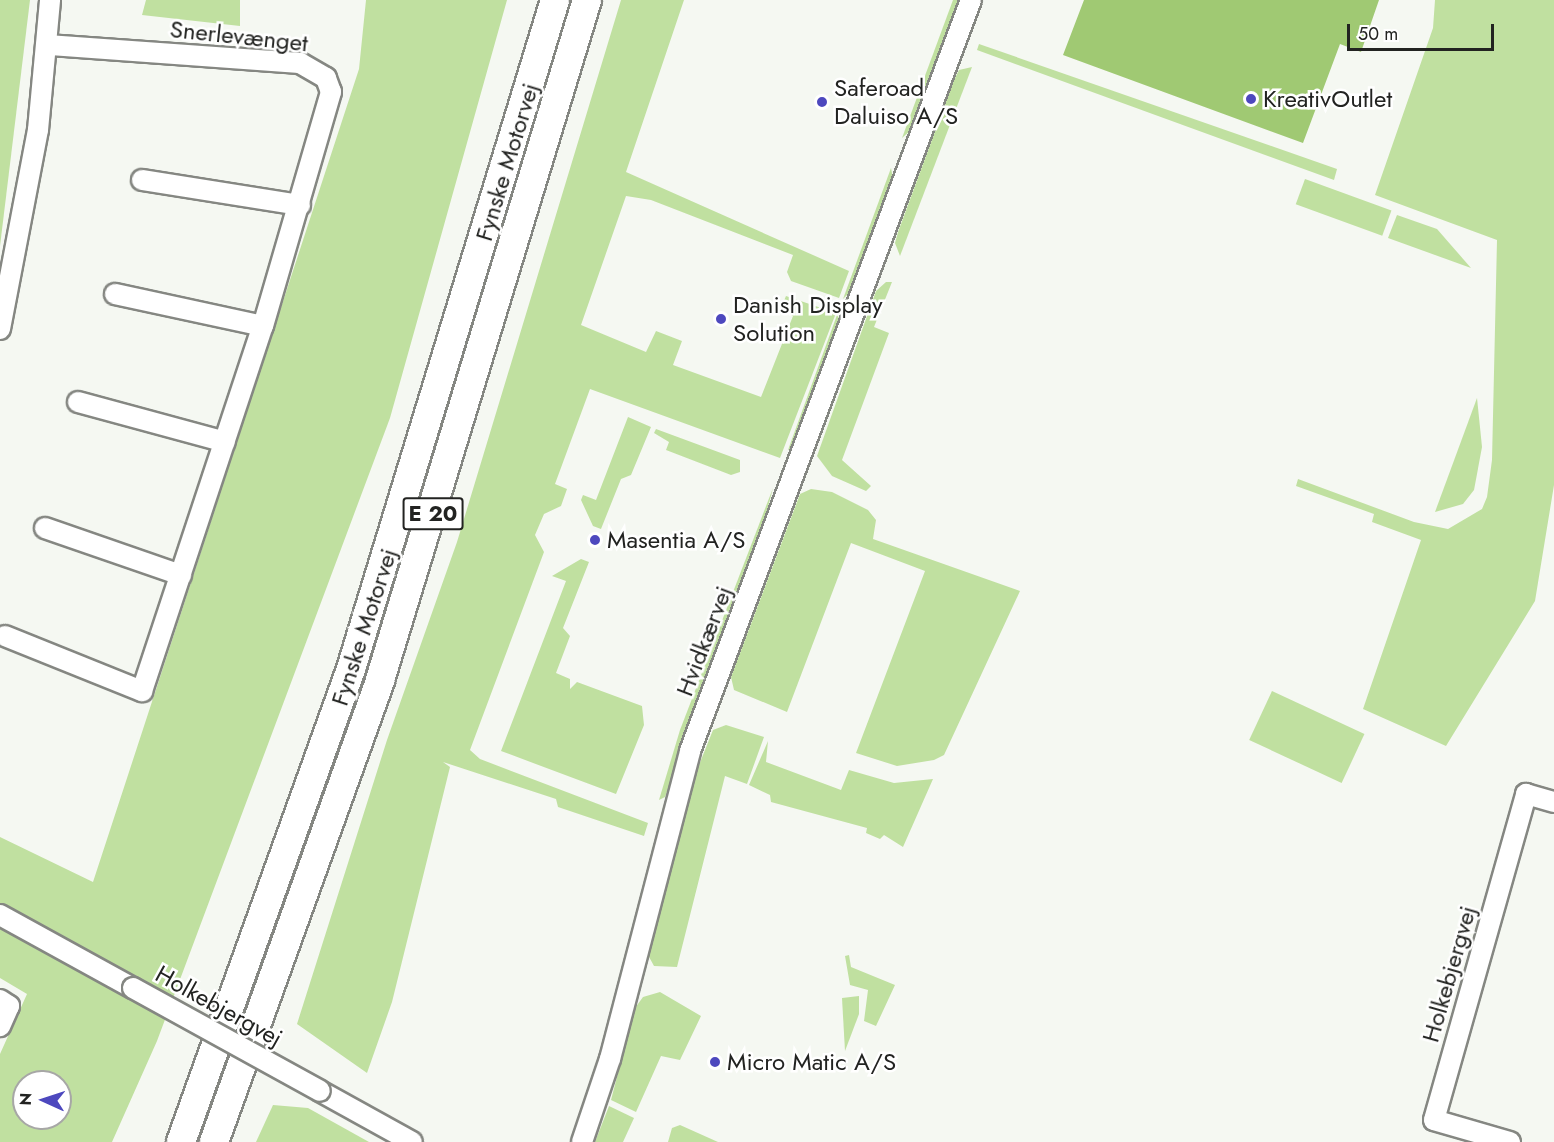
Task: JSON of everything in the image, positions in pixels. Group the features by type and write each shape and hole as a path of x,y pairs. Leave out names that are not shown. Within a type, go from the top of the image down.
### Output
{"highway":[{"name":"Fynske Motorvej","path":"181,1142 351,669 555,0"},
{"name":"Fynske Motorvej","path":"214,1142 381,680 587,0"}],"street":[{"path":"0,329 38,130 50,0"},
{"name":"Hvidkærvej","path":"582,1142 610,1059 690,751 971,0"},
{"name":"Snerlevænget","path":"5,636 142,691 263,326 331,92 316,69 300,63 47,45"},
{"path":"142,180 300,205"},
{"path":"115,294 263,326"},
{"path":"78,402 225,442"},
{"path":"45,528 181,575"},
{"name":"Holkebjergvej","path":"1510,1142 1434,1120 1526,794 1554,802"},
{"name":"Holkebjergvej","path":"0,915 412,1142"},
{"path":"0,1000 9,1006 0,1026"}],"green space":[{"path":"0,0 30,0 0,246"},
{"path":"146,0 240,0 240,26 142,15"},
{"path":"366,0 507,0 390,418 157,1041 112,1142 0,1142 0,1054 27,994 0,978 0,837 93,882 359,69"},
{"path":"621,0 684,0 626,172 849,271 839,298 791,281 787,272 793,255 651,200 626,196 581,325 646,352 656,331 682,341 673,365 761,397 793,316 780,310 786,296 836,313 780,458 590,389 555,484 567,489 561,506 544,514 535,535 544,552 470,750 480,759 648,823 644,836 558,807 556,799 443,762 450,767 392,1002 367,1073 297,1024 387,740 457,542"},
{"path":"953,0 958,0 911,130 902,138"},
{"path":"1435,0 1554,0 1554,485 1535,601 1446,746 1363,709 1421,540 1372,522 1374,514 1296,486 1298,479 1414,522 1448,529 1482,509 1487,497 1492,460 1497,240 1375,195 1433,28"},
{"path":"979,44 1337,169 1334,180 977,50"},
{"path":"972,67 900,256 895,243 898,232 954,80 959,70"},
{"path":"891,168 893,179 853,289 843,299"},
{"path":"1305,179 1391,210 1382,236 1296,204"},
{"path":"1397,215 1437,229 1471,268 1388,238"},
{"path":"886,282 892,282 874,327 889,333 842,460 871,486 866,491 832,476 817,456 876,291"},
{"path":"837,315 841,321 794,448 788,450"},
{"path":"1477,398 1482,447 1474,490 1463,504 1435,512"},
{"path":"628,417 651,427 631,475 621,479 601,529 593,526 581,500 583,495 596,500"},
{"path":"656,429 740,460 740,472 731,475 666,450 669,442 654,433"},
{"path":"773,488 760,538 665,797 659,800 680,730"},
{"path":"811,489 832,492 868,510 876,520 873,539 1020,591 944,755 934,760 897,766 856,753 925,571 851,543 787,712 734,690 731,677 800,494"},
{"path":"581,559 589,562 563,628 570,636 556,673 570,679 570,689 577,682 642,706 644,725 616,794 501,751 566,581 552,576"},
{"path":"1272,691 1364,734 1342,783 1249,740"},
{"path":"726,725 764,737 747,784 725,776 677,967 654,966 648,955 697,770 713,730"},
{"path":"768,741 766,762 841,790 849,770 894,783 933,779 903,847 884,835 880,839 866,833 867,828 771,802 770,795 749,785"},
{"path":"849,955 851,967 895,985 876,1026 864,1021 868,990 850,985 845,956"},
{"path":"660,992 701,1016 680,1060 661,1056 636,1112 611,1100 635,1008 643,997"},
{"path":"859,996 859,1014 845,1051 842,998"},
{"path":"273,1105 308,1108 369,1142 256,1142"},
{"path":"609,1106 634,1118 623,1142 595,1142"},
{"path":"680,1125 718,1142 668,1142 672,1128"}],"building":[{"name":"KreativOutlet","path":"1084,0 1379,0 1361,52 1340,44 1303,143 1063,55"}],"place":[{"name":"KreativOutlet","path":"1251,99"},
{"name":"Saferoad Daluiso A/S","path":"822,102"},
{"name":"Danish Display Solution","path":"721,319"},
{"name":"Masentia A/S","path":"595,540"},
{"name":"Micro Matic A/S","path":"715,1062"}]}
